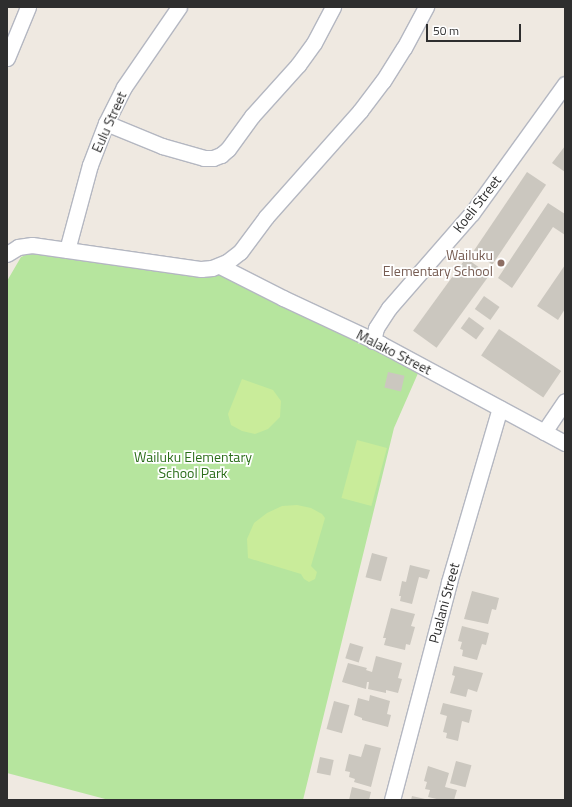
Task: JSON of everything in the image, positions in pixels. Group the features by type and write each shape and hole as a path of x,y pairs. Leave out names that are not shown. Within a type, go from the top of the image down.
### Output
{"street":[{"path":"7,58 28,7"},
{"name":"Eulu Street","path":"68,250 90,165 106,123 124,87 179,7"},
{"path":"106,123 162,146 204,158 213,158 221,155 228,149 252,116 298,65 314,43 333,7"},
{"path":"7,254 28,245 196,269 220,266 232,259 240,252 266,217 384,81 426,7"},
{"name":"Koeli Street","path":"373,341 376,328 389,308 472,213 565,84"},
{"name":"Malako Street","path":"220,266 373,341 565,443"},
{"path":"544,432 565,401"},
{"name":"Pualani Street","path":"392,800 449,582 500,408"}],"green space":[{"name":"Wailuku Elementary School Park","path":"38,250 225,270 419,371 394,428 303,800 109,800 7,773 7,281 21,257"},
{"path":"242,379 273,390 281,401 280,417 268,429 255,434 242,431 231,425 228,414"},
{"path":"357,440 387,448 371,506 341,498"},
{"path":"297,505 311,508 322,514 325,518 311,566 317,572 315,579 309,582 304,579 301,574 248,558 247,539 254,523 267,513 282,506"}],"building":[{"path":"565,146 565,172 552,163"},
{"path":"527,172 546,185 492,264 473,252"},
{"path":"548,203 565,214 565,235 553,227 512,288 498,278"},
{"path":"466,258 489,275 437,348 413,331"},
{"path":"565,265 565,309 558,320 537,306"},
{"path":"484,296 500,307 490,320 475,309"},
{"path":"469,317 484,328 476,339 461,328"},
{"path":"499,329 561,371 543,397 481,356"},
{"path":"388,372 405,376 401,391 384,388"},
{"path":"372,553 387,557 381,581 366,577"},
{"path":"410,565 430,570 427,579 419,577 412,604 400,601 401,596 399,596 402,581 406,582"},
{"path":"472,591 499,598 496,610 492,609 488,624 464,619"},
{"path":"391,608 415,614 411,626 415,627 410,645 406,644 405,650 384,645 386,638 383,638"},
{"path":"462,626 489,633 486,645 482,644 477,660 462,656 463,650 460,649 462,642 458,641"},
{"path":"350,643 363,647 359,662 345,658"},
{"path":"376,656 402,663 398,678 402,679 398,693 386,690 386,693 368,689 369,682 367,682 366,689 342,682 348,663 367,668 366,670 372,672"},
{"path":"454,666 483,673 477,692 468,689 466,697 450,693 455,676 452,675"},
{"path":"370,695 390,701 387,714 391,715 388,727 362,720 362,718 354,715 358,698 369,701"},
{"path":"334,701 349,705 342,733 326,729"},
{"path":"443,703 472,710 469,723 462,721 458,741 446,738 447,733 443,732 447,716 440,714"},
{"path":"365,744 381,748 371,787 354,782 355,779 349,777 350,772 345,771 349,754 361,757"},
{"path":"320,757 334,760 330,776 317,773"},
{"path":"456,761 471,765 466,787 450,783"},
{"path":"428,766 449,773 445,787 457,790 454,800 441,800 428,797 430,790 425,789 427,782 424,781"},
{"path":"352,787 371,792 369,800 349,800"},
{"path":"412,796 425,799 425,800 411,800"}],"place":[{"name":"Wailuku Elementary School","path":"501,263"}]}
